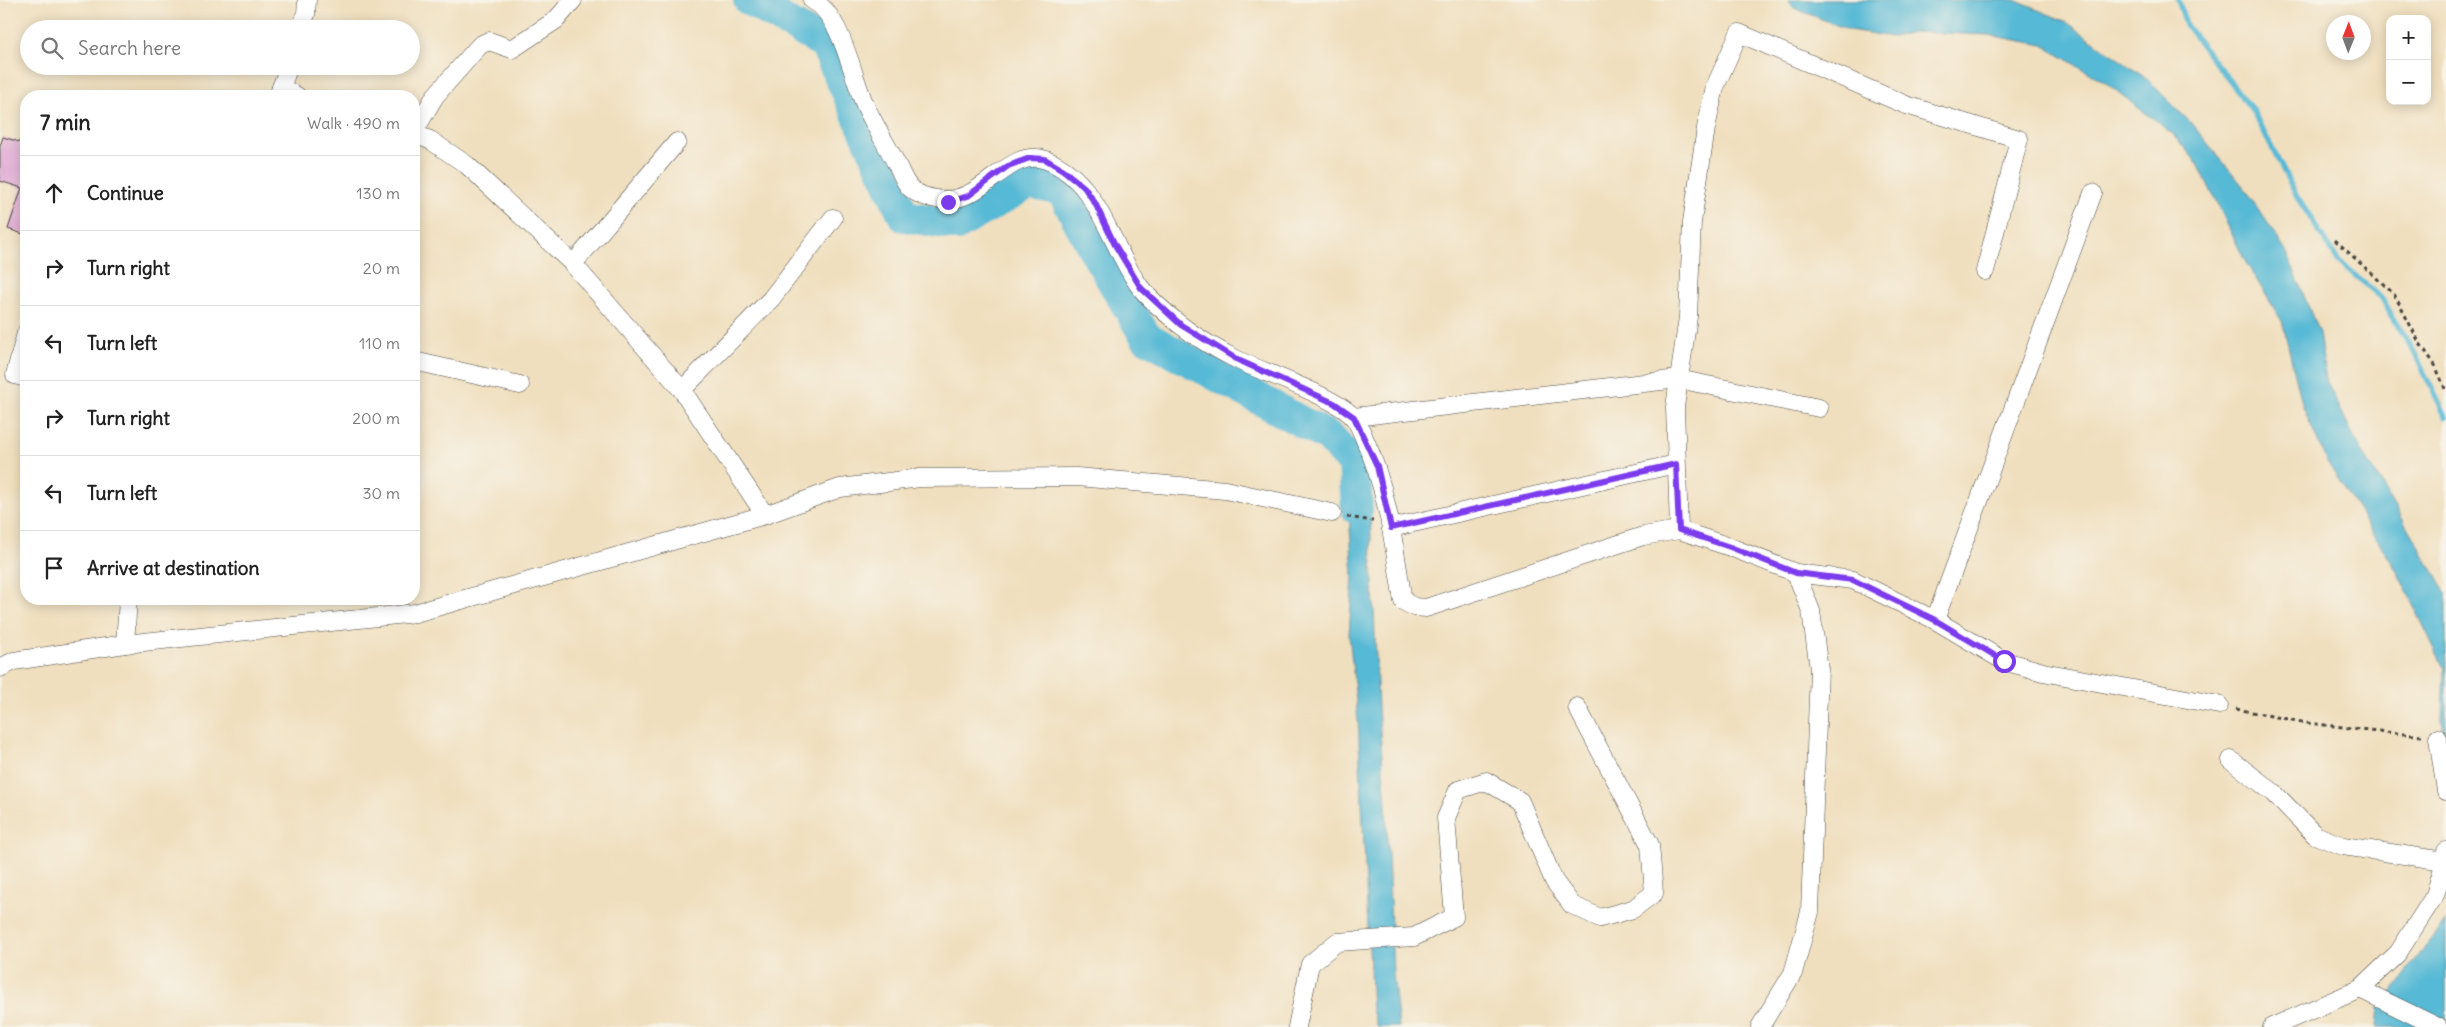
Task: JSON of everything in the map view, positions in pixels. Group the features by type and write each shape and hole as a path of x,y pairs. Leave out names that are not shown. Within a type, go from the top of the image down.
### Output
{"street":[{"path":"304,20 307,0"},
{"path":"420,122 435,96 480,45 489,41 512,49 556,20 573,0"},
{"path":"812,0 818,3 832,18 866,106 910,187 925,197 948,202 968,196 1008,166 1030,158 1045,159 1063,170 1084,187 1095,203 1115,245 1141,288 1181,325 1238,360 1334,403 1354,417 1377,466 1383,525 1403,601 1414,606 1426,608 1643,536 1679,530 1730,547 1796,573 1853,580 1935,620 2004,661 2043,672 2219,705"},
{"path":"1679,530 1675,407 1688,317 1692,222 1706,128 1715,87 1739,33 1906,105 2019,138 1985,271"},
{"path":"281,90 285,75"},
{"path":"420,136 430,140 467,166 573,264 682,390 765,515"},
{"path":"573,264 677,142"},
{"path":"1935,620 2093,193"},
{"path":"682,390 771,299 833,218"},
{"path":"20,358 16,374 20,376"},
{"path":"420,362 520,386"},
{"path":"1354,417 1678,379 1819,408"},
{"path":"1383,525 1676,464"},
{"path":"0,668 14,661 125,644 415,613 765,515 840,488 920,478 1077,478 1225,490 1338,515"},
{"path":"1760,1027 1793,972 1810,912 1819,669 1811,611 1796,573"},
{"path":"125,644 128,605"},
{"path":"1297,1027 1310,964 1337,942 1414,937 1454,917 1446,818 1458,790 1486,782 1520,801 1554,881 1572,905 1600,918 1633,909 1654,894 1650,845 1577,707"},
{"path":"2438,738 2446,791"},
{"path":"2231,760 2274,793 2315,835 2343,846 2446,856 2435,895 2420,922 2398,953 2360,989 2272,1027"},
{"path":"2360,989 2438,1027"}],"path":[{"path":"2335,240 2394,294 2419,342 2435,365 2446,391"},
{"path":"1338,515 1383,525"},
{"path":"2219,705 2307,723 2438,738"}],"water":[{"path":"1788,0 2014,0 2065,21 2147,79 2190,122 2247,191 2287,253 2319,333 2326,380 2354,437 2446,593 2446,743 2442,722 2444,668 2397,571 2326,460 2303,407 2282,321 2245,261 2198,164 2174,135 2105,82 2043,45 1989,35 1913,32 1893,37 1849,30 1794,8"},
{"path":"1354,464 1366,478 1370,513 1378,707 1386,805 1393,974 1399,1027 1377,1027 1372,1010 1358,720 1349,634 1353,577 1347,481"},
{"path":"2446,921 2446,1027 2377,1027 2379,1007"}],"building":[{"path":"3,137 20,142 20,187 0,181 0,146"},
{"path":"20,194 20,233 8,229"}],"waterway":[{"path":"749,0 825,44 904,216 957,225 1029,183 1062,190 1094,250 1146,337 1329,437 1354,464 1357,509"},
{"path":"2178,0 2186,25 2253,111 2297,197 2339,262 2381,297 2413,350 2446,417"}],"route":[{"path":"948,202 968,196 1008,166 1030,158 1045,159 1063,170 1084,187 1095,203 1115,245 1141,288 1181,325 1238,360 1334,403 1354,417 1377,466 1391,528 1676,464 1679,530 1730,547 1796,573 1853,580 1935,620 2004,661"}]}
